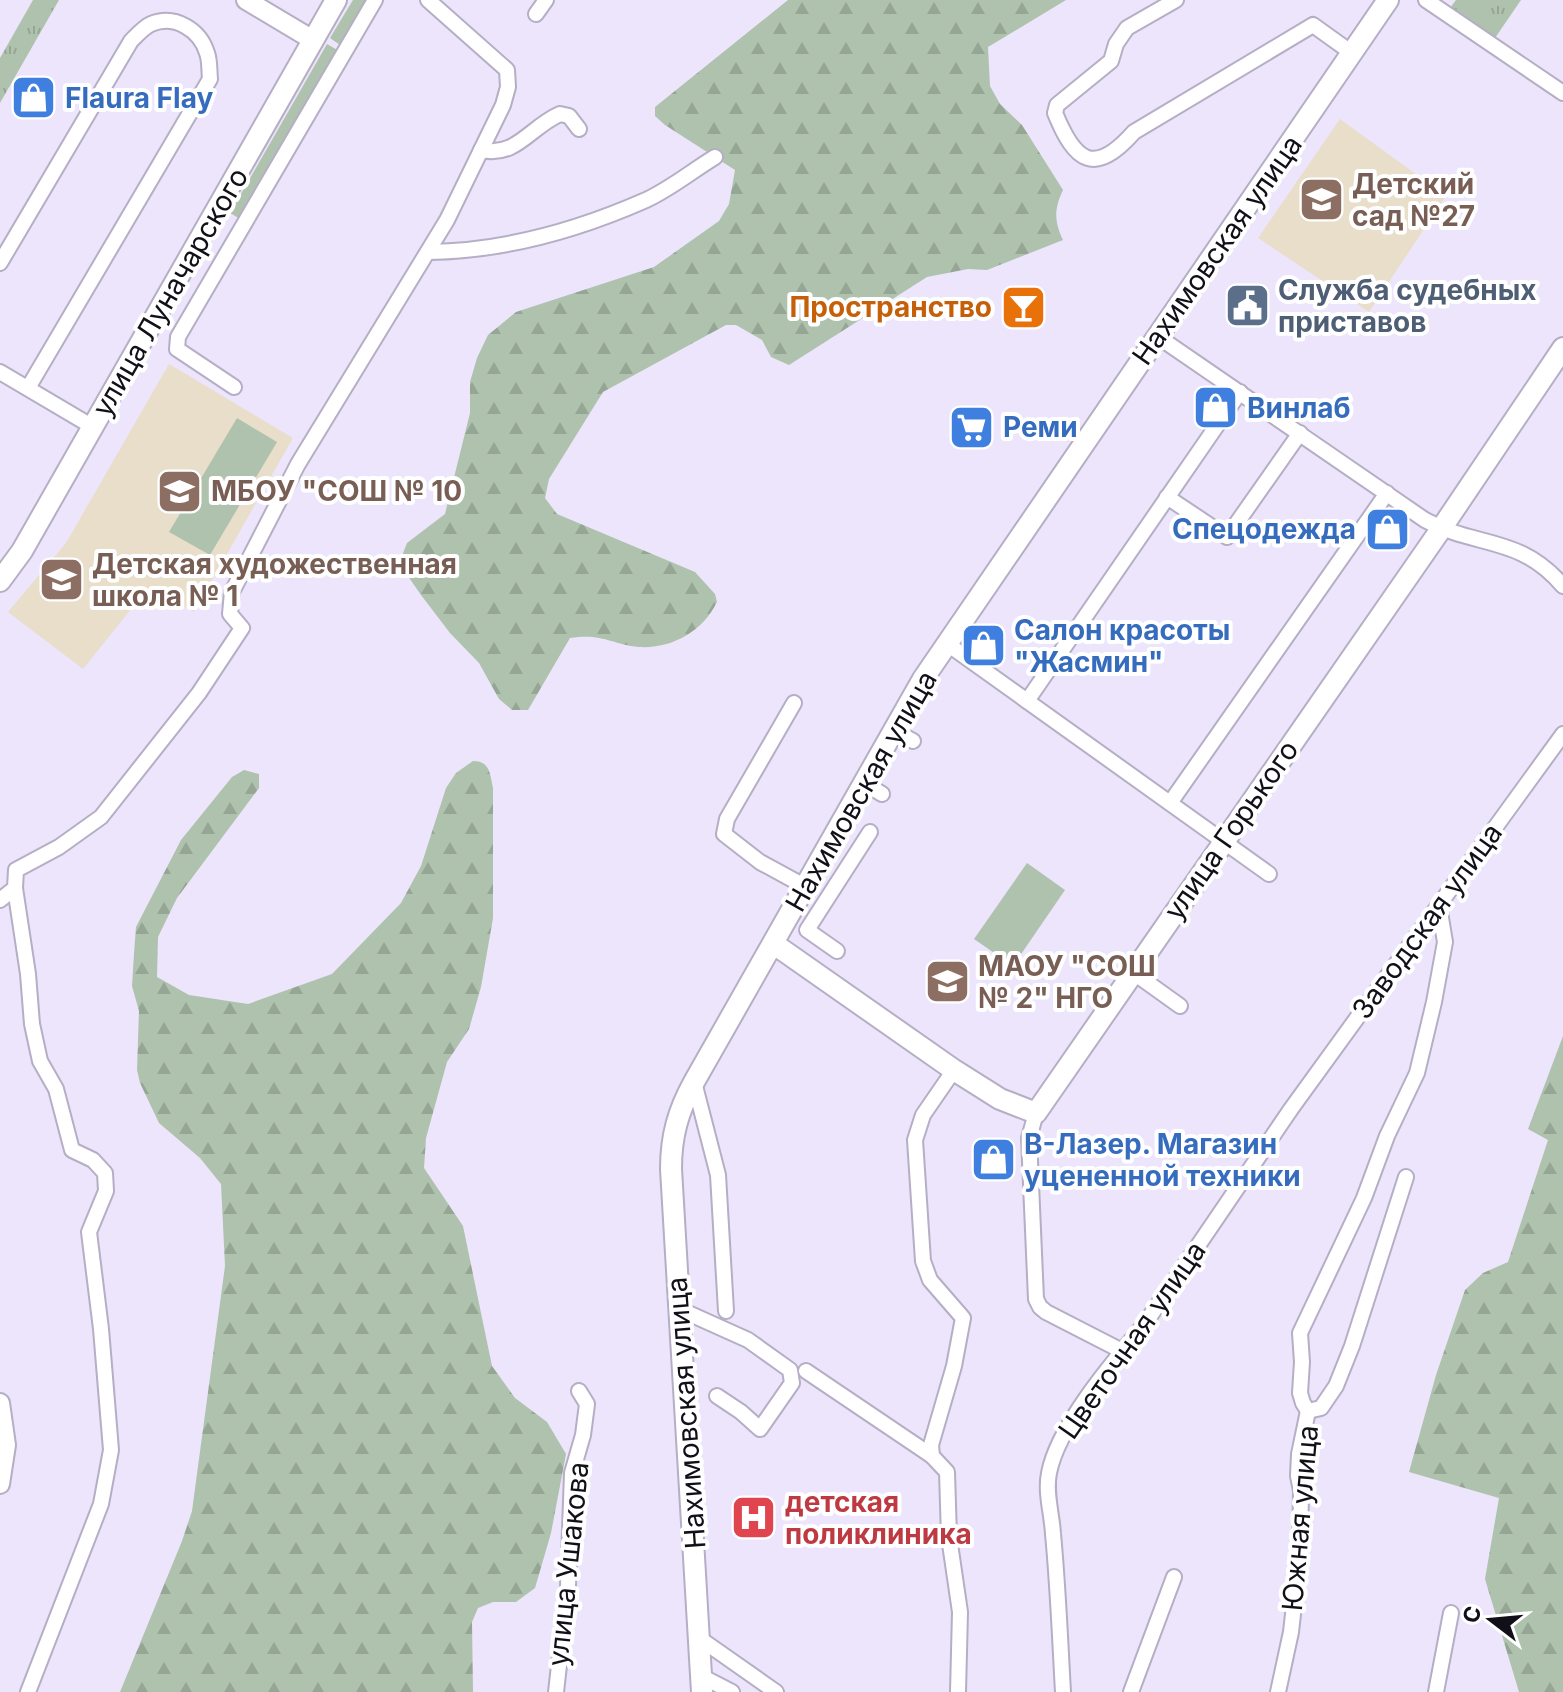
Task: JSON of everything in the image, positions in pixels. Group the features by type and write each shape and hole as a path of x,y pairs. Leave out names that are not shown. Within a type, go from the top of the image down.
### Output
{"main road":[{"name":"улица Луначарского","path":"0,581 22,551 336,0"},
{"name":"Нахимовская улица","path":"702,1684 671,1149 677,1117 806,887 873,789 894,731 946,643 1388,0"},
{"name":"улица Горького","path":"1036,1113 1563,348"},
{"path":"774,944 954,1070 1000,1099 1036,1113"}],"street":[{"path":"246,0 313,40"},
{"path":"234,387 177,349 178,337 375,0"},
{"path":"28,1692 101,1504 111,1450 89,1232 106,1191 105,1173 93,1160 72,1150 56,1089 40,1061 32,1024 15,888 16,870 59,847 101,817 199,693 242,628 230,614 232,592 298,464 370,342 429,252 503,105 508,87 507,70 428,0"},
{"path":"536,14 546,0"},
{"path":"1176,0 1127,28 1116,44 1111,61 1057,105 1055,113 1074,152 1101,160 1134,132 1313,25 1352,53"},
{"path":"1426,0 1563,93"},
{"path":"0,263 131,41 148,25 165,21 190,28 209,56 210,79 28,388"},
{"path":"481,150 494,153 511,149 544,121 560,114 569,116 579,129"},
{"path":"429,252 523,241 574,229 648,198 715,157"},
{"path":"1157,336 1441,529 1509,546 1556,566 1563,586"},
{"path":"0,372 93,427"},
{"path":"1027,701 1240,392"},
{"path":"1167,497 1227,537 1300,433"},
{"path":"1170,803 1387,493"},
{"path":"946,643 1269,874"},
{"path":"794,703 727,819 724,834 760,862 806,887"},
{"path":"894,731 913,741"},
{"name":"Заводская улица","path":"1291,1109 1563,734"},
{"path":"837,951 807,930 870,832"},
{"path":"0,900 15,888"},
{"path":"1308,1411 1300,1393 1300,1333 1364,1198 1387,1136 1417,1073 1445,942 1439,906"},
{"path":"1134,973 1180,1006"},
{"path":"932,1456 931,1445 954,1366 963,1318 930,1280 923,1261 915,1140 923,1115 954,1070"},
{"path":"694,1082 718,1175 726,1311"},
{"name":"Цветочная улица","path":"1063,1692 1049,1474 1056,1451 1069,1425 1144,1325 1291,1109"},
{"name":"улица Горького","path":"1036,1113 1029,1138 1036,1299 1046,1312 1122,1351"},
{"name":"Южная улица","path":"1278,1692 1291,1632 1300,1552 1299,1454 1308,1411 1321,1408 1336,1386 1347,1360 1406,1177"},
{"path":"679,1309 748,1340 790,1370 792,1383 760,1429 717,1396"},
{"path":"806,1371 932,1456 947,1472 949,1537 960,1612 958,1692"},
{"name":"улица Ушакова","path":"556,1692 568,1586 572,1473 583,1435 587,1404 579,1391"},
{"path":"0,1403 6,1445 0,1484"},
{"path":"1131,1692 1174,1577"},
{"path":"1436,1692 1451,1613"},
{"path":"699,1638 776,1692"},
{"path":"702,1684 732,1692"}],"shaded area":[{"path":"1340,119 1446,196 1369,312 1258,238"},
{"name":"МБОУ \"СОШ № 10","path":"169,364 293,438 194,612 152,587 83,669 8,612 66,543"}],"green space":[{"path":"33,0 59,0 0,103 0,58"},
{"path":"353,0 370,0 343,47 330,38"},
{"path":"788,0 1066,0 988,47 990,86 1000,104 1022,125 1063,190 1056,215 1063,240 987,270 968,269 927,277 789,365 771,357 762,340 736,325 726,325 603,392 549,479 545,498 557,514 695,572 715,594 717,602 695,630 663,645 639,647 599,638 570,638 528,710 512,710 499,699 479,663 450,633 403,569 402,556 407,543 445,514 470,413 470,382 477,358 488,335 516,312 654,267 719,221 729,204 735,170 665,125 655,116 655,107"},
{"path":"1456,0 1521,0 1495,38 1450,8"},
{"path":"327,44 339,51 242,220 230,213"},
{"path":"237,418 277,442 210,555 169,532"},
{"path":"473,761 486,766 493,788 493,918 481,987 469,1029 447,1062 426,1138 424,1168 463,1226 492,1366 515,1398 547,1422 566,1454 551,1533 535,1588 516,1602 493,1602 478,1608 472,1622 473,1692 120,1692 192,1511 225,1266 221,1184 200,1158 159,1123 140,1083 137,1070 139,1011 132,986 136,927 181,840 232,777 244,770 259,774 259,788 177,898 158,937 157,977 189,995 248,1004 332,974 401,903 421,866 446,788 456,773"},
{"path":"1027,863 1065,890 1013,966 974,939"},
{"path":"1563,1036 1563,1692 1519,1692 1485,1579 1499,1498 1409,1472 1436,1375 1465,1290 1483,1273 1508,1262 1548,1140 1528,1129"}],"place":[{"name":"Flaura Flay","path":"34,98"},
{"name":"Детский сад №27","path":"1321,200"},
{"name":"Служба судебных приставов","path":"1247,306"},
{"name":"Пространство","path":"1023,307"},
{"name":"Винлаб","path":"1216,408"},
{"name":"Реми","path":"972,427"},
{"name":"МБОУ \"СОШ № 10","path":"180,491"},
{"name":"Спецодежда","path":"1387,529"},
{"name":"Детская художественная школа № 1","path":"61,580"},
{"name":"Салон красоты \"Жасмин\"","path":"983,646"},
{"name":"МАОУ \"СОШ № 2\" НГО","path":"947,982"},
{"name":"В-Лазер. Магазин уцененной техники","path":"993,1160"},
{"name":"детская поликлиника","path":"754,1518"}]}
